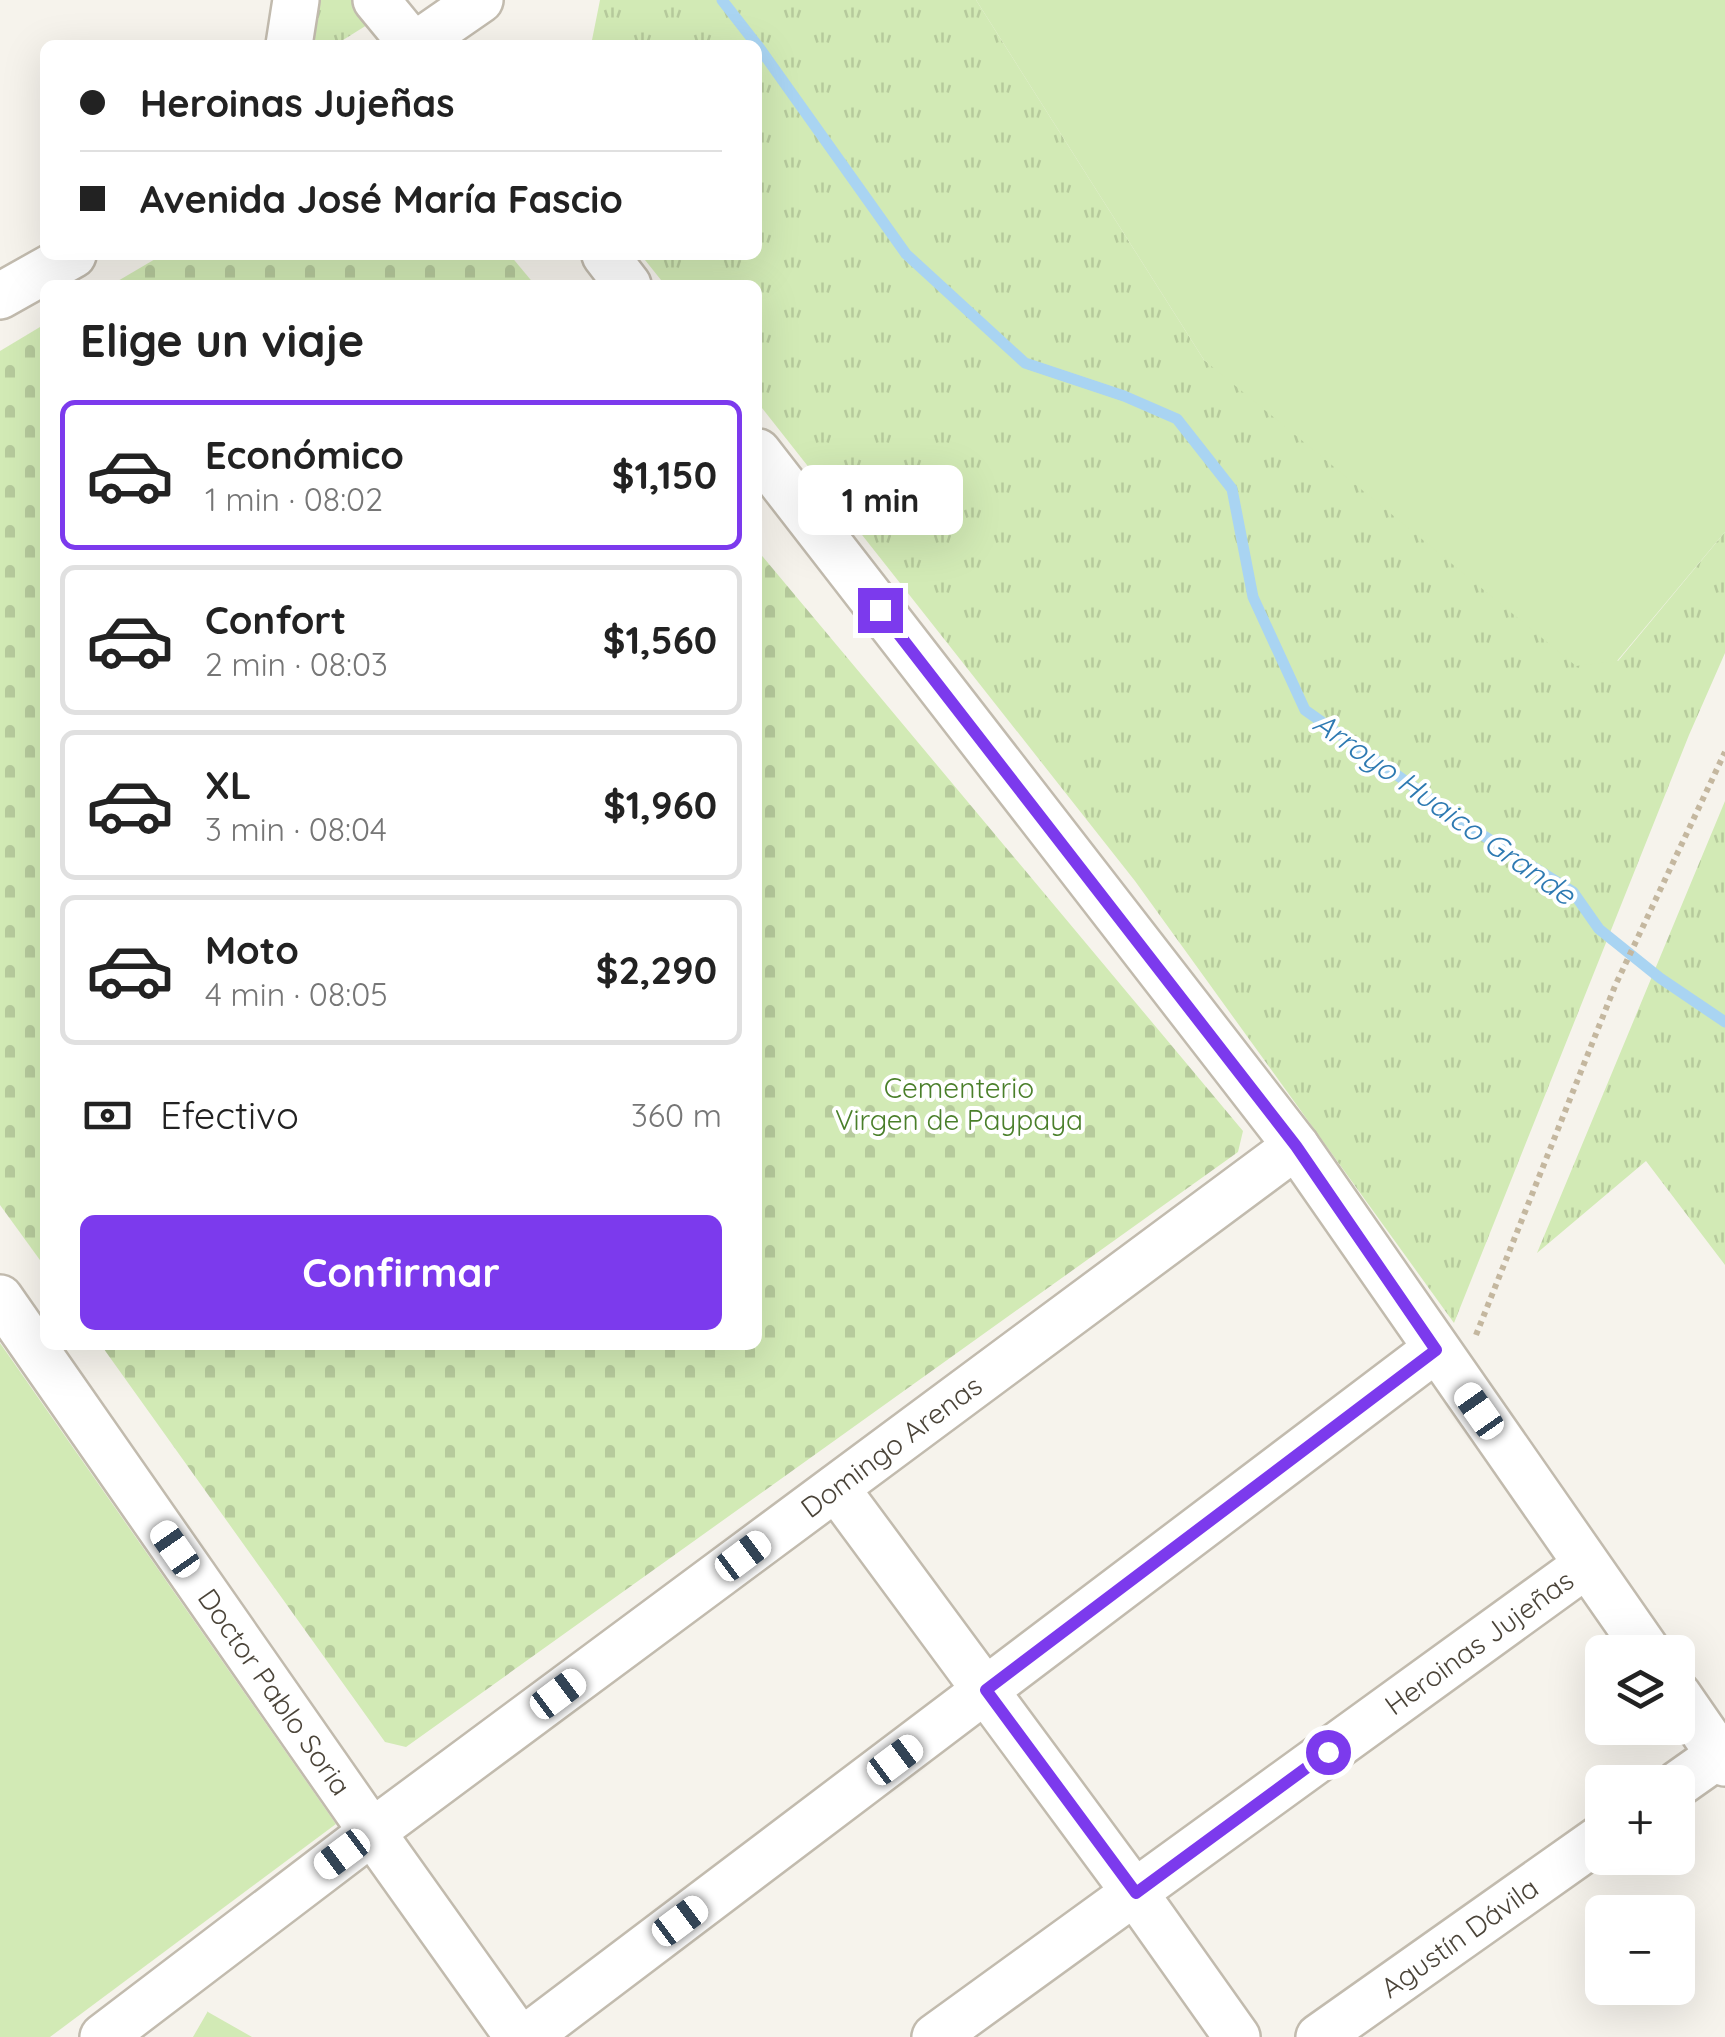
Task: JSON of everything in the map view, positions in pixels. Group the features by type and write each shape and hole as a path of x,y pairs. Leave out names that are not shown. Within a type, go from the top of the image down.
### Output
{"street":[{"path":"290,40 296,0"},
{"path":"376,0 424,40"},
{"path":"429,40 480,0"},
{"path":"0,296 64,260"},
{"path":"609,260 624,280"},
{"path":"762,457 1296,1146 1636,1635"},
{"name":"Domingo Arenas","path":"103,2037 372,1832 1296,1146"},
{"name":"Doctor Pablo Soria","path":"0,1298 518,2037"},
{"path":"528,2037 1436,1350"},
{"path":"836,1488 1136,1893 1236,2037"},
{"name":"Heroinas Jujeñas","path":"935,2037 1586,1565"},
{"path":"1695,1720 1722,1759 1695,1774"},
{"name":"Agustín Dávila","path":"1319,2037 1585,1849"}],"path":[{"path":"1436,1350 1476,1337 1615,986 1725,752"}],"green space":[{"path":"313,0 358,0 375,20 343,40 311,40"},
{"path":"600,0 976,0 1204,360 1618,661 1725,532 1725,653 1454,1323 1135,881 762,408 762,280 661,280 645,260 762,260 762,40 592,40"},
{"path":"976,0 1725,0 1725,532 1617,661 1576,666 1204,360"},
{"path":"154,260 514,260 531,280 120,280"},
{"path":"40,327 40,1260 0,1205 0,351"},
{"name":"Cementerio Virgen de Paypaya","path":"762,556 1243,1131 1238,1152 406,1747 385,1742 105,1350 762,1350"},
{"path":"1725,801 1725,1265 1646,1161 1537,1253"},
{"path":"0,1343 336,1824 50,2037 0,2037"},
{"path":"208,2012 252,2037 193,2037"}],"waterway":[{"name":"Arroyo Huaico Grande","path":"722,0 753,40"},
{"name":"Arroyo Huaico Grande","path":"762,52 906,254 1025,363 1124,396 1177,419 1232,489 1253,597 1305,710 1476,831 1573,892 1599,929 1660,978 1725,1022"}],"route":[{"path":"880,610 1296,1146 1436,1350 986,1690 1136,1893 1328,1752"}]}
